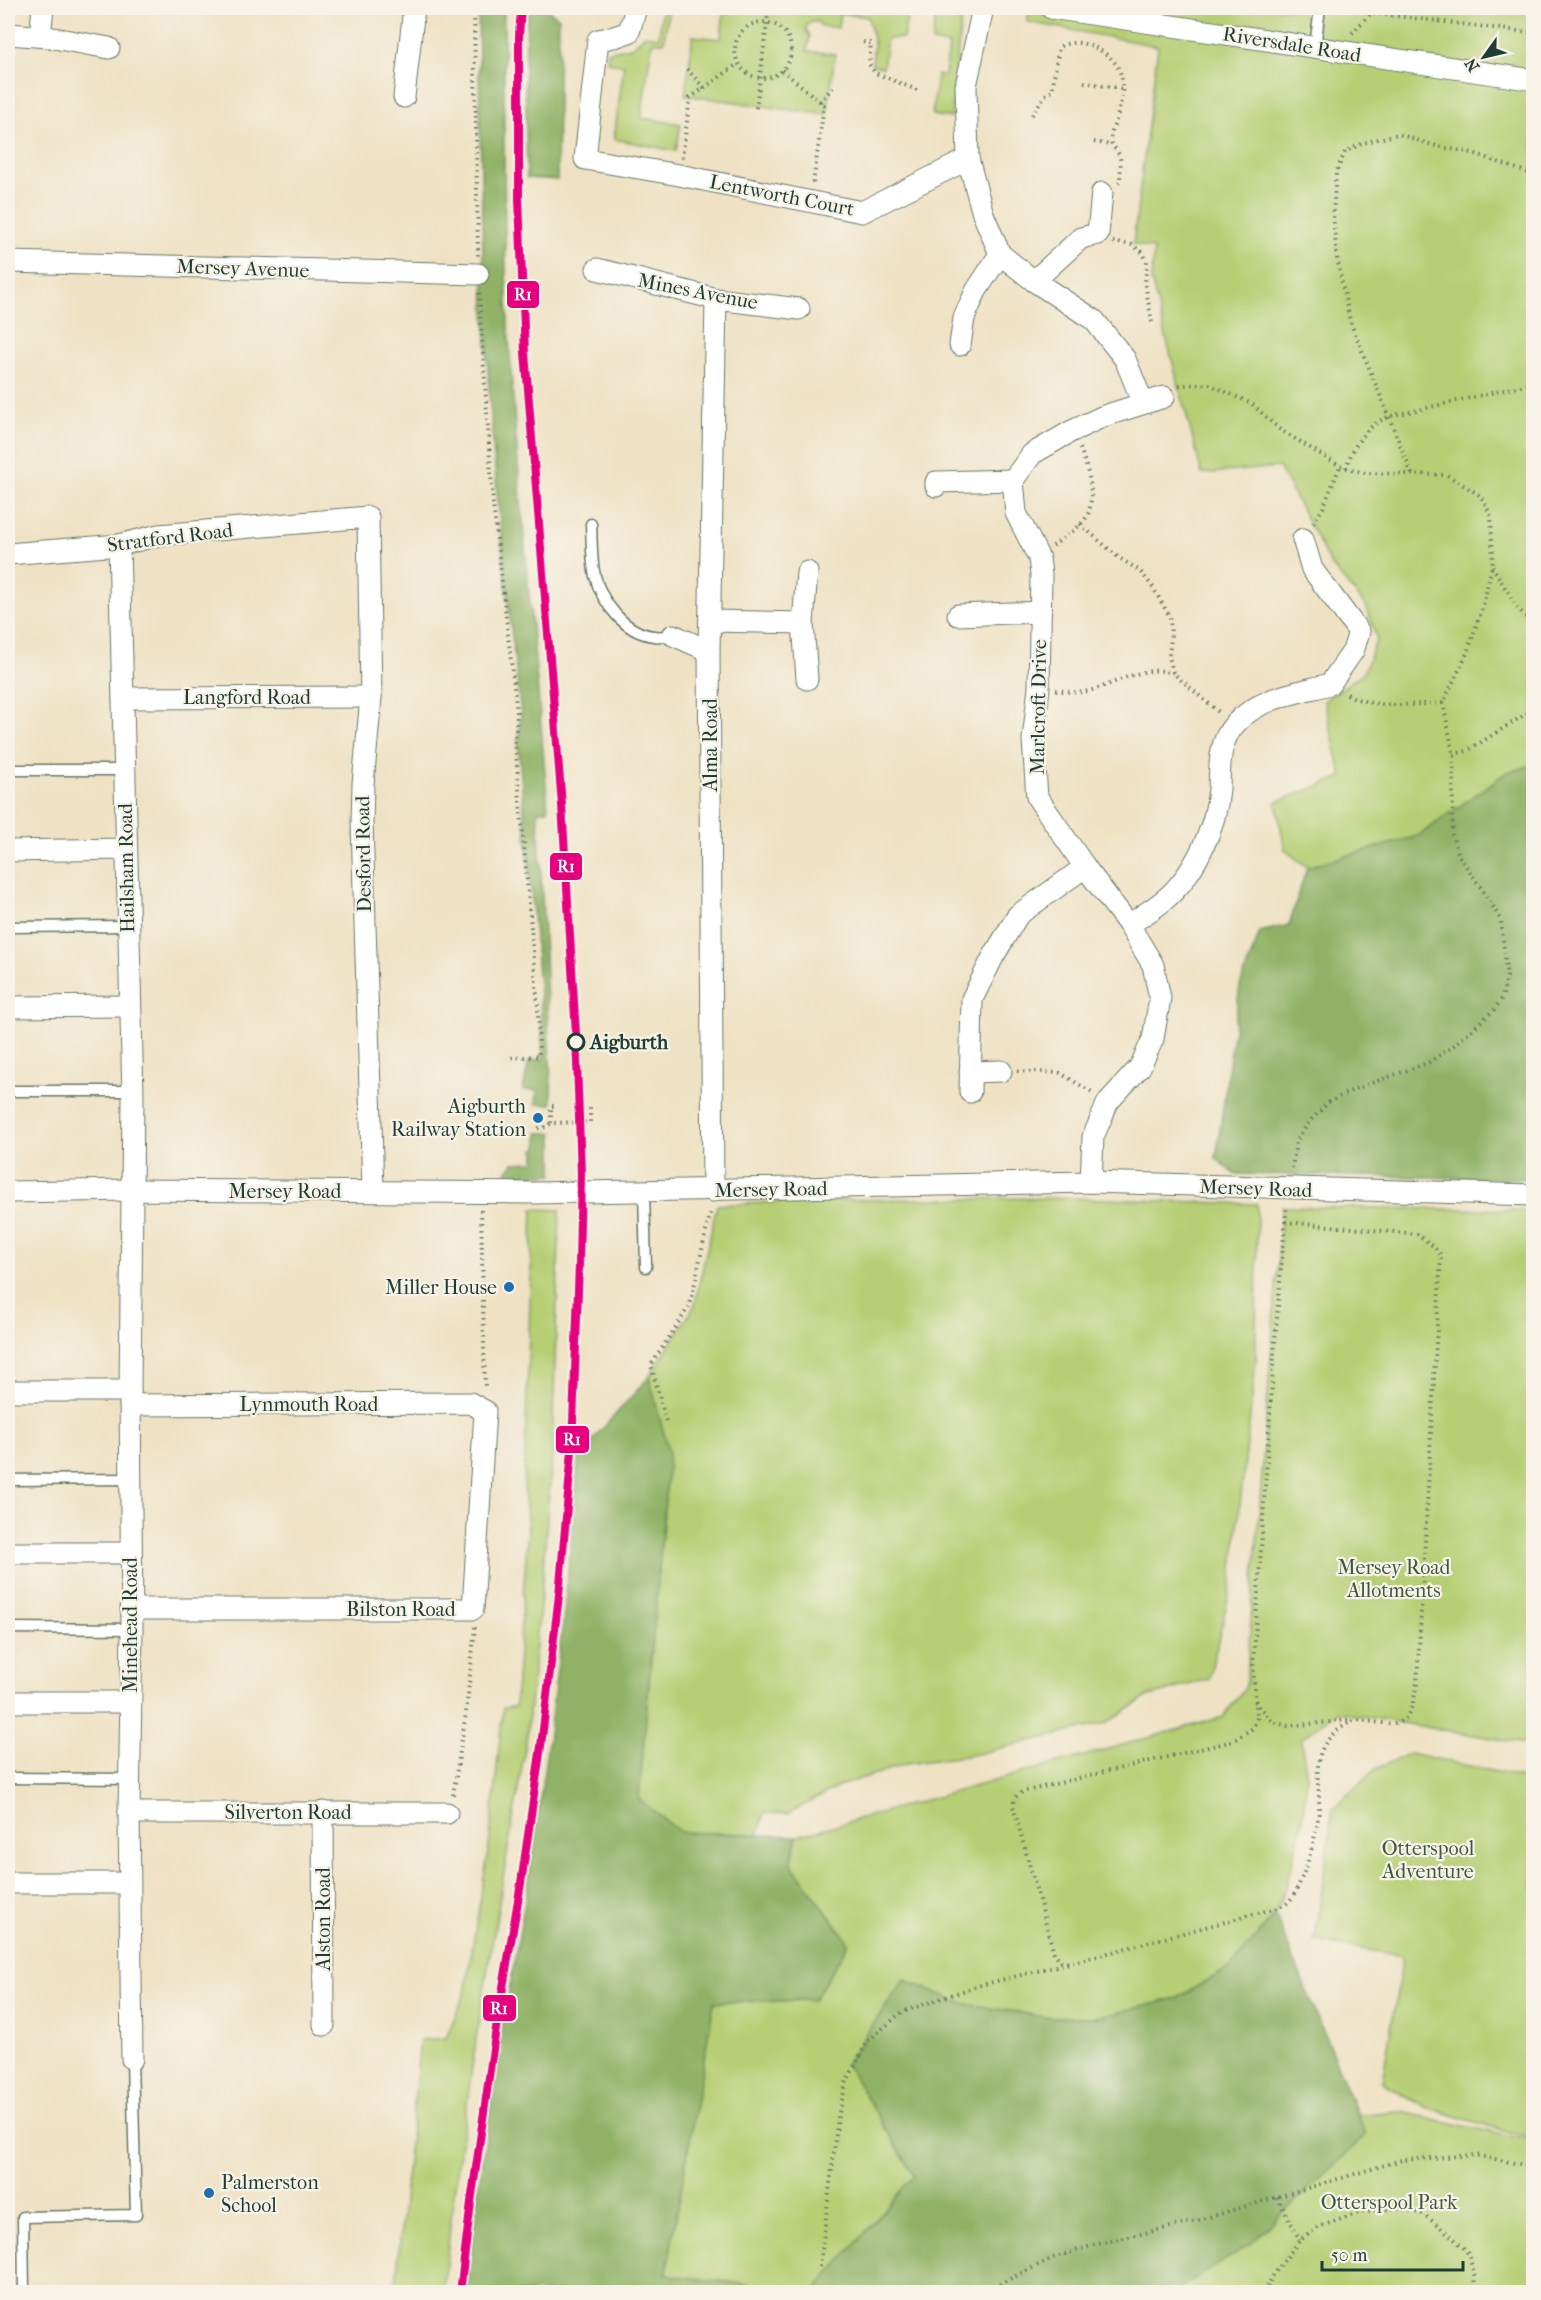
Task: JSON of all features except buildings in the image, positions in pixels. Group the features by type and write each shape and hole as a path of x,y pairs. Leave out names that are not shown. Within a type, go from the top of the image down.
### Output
{"street":[{"path":"40,36 43,8"},
{"path":"404,97 414,8"},
{"name":"Lentworth Court","path":"636,8 629,32 598,39 585,159 679,175 862,212 968,159"},
{"path":"983,8 966,86 968,159 982,214 1000,254 1034,281 1094,320 1125,359 1143,403"},
{"name":"Riversdale Road","path":"1051,8 1533,80"},
{"path":"8,34 40,36 109,48"},
{"path":"1034,281 1081,238 1098,234 1102,193"},
{"path":"960,345 964,318 976,291 1000,254"},
{"name":"Mersey Avenue","path":"8,262 478,274"},
{"name":"Mines Avenue","path":"597,269 716,299 799,309"},
{"name":"Alma Road","path":"713,1191 709,651 716,299"},
{"path":"936,486 936,482 1013,480 1032,454 1073,431 1104,416 1164,397"},
{"name":"Marlcroft Drive","path":"1013,480 1016,513 1039,558 1041,574 1039,687 1033,740 1037,797 1084,867 1129,925 1153,965 1160,998 1153,1039 1140,1067 1108,1102 1093,1137 1091,1182"},
{"name":"Stratford Road","path":"8,554 118,545 159,535 368,517"},
{"name":"Desford Road","path":"368,517 371,697 362,823 373,1191"},
{"path":"1129,925 1165,900 1190,869 1207,839 1212,828 1219,790 1218,762 1225,739 1235,724 1266,700 1330,684 1353,651 1359,632 1312,568 1303,539"},
{"name":"Hailsham Road","path":"118,545 132,1091 132,1190"},
{"path":"807,572 803,623 807,679"},
{"path":"958,615 1040,612"},
{"path":"711,621 803,623"},
{"path":"673,635 709,651"},
{"name":"Langford Road","path":"123,698 371,697"},
{"path":"8,851 126,849"},
{"path":"1001,1071 970,1082 972,999 1018,915 1084,867"},
{"path":"8,1007 129,1006"},
{"name":"Mersey Road","path":"8,1192 132,1190 534,1193 1091,1182 1533,1195"},
{"name":"Minehead Road","path":"132,1190 129,1779 132,2059"},
{"name":"Lynmouth Road","path":"8,1391 130,1398 470,1403 485,1411"},
{"name":"Bilston Road","path":"131,1619 473,1608 485,1411"},
{"path":"8,1553 131,1553"},
{"path":"8,1702 130,1702"},
{"name":"Alston Road","path":"323,1812 324,2025"},
{"name":"Silverton Road","path":"129,1813 447,1813"},
{"path":"8,1883 129,1883"}],"lane":[{"path":"1315,47 1320,8"},
{"path":"591,524 595,575 604,600 619,618 638,632 655,637 673,635"},
{"path":"8,770 123,770"},
{"path":"8,927 128,926"},
{"path":"8,1091 132,1091"},
{"path":"644,1191 646,1267"},
{"path":"8,1479 130,1479"},
{"path":"8,1628 131,1619"},
{"path":"8,1778 129,1779"},
{"path":"24,2292 24,2217 136,2215 132,2059"}],"path":[{"path":"474,8 478,274 493,504 517,713 515,744 538,1007 539,1056 507,1058"},
{"path":"756,108 769,8"},
{"path":"1337,51 1371,13 1533,33"},
{"path":"768,22 784,32 789,40 790,59 782,70 770,78 760,79 743,72 738,64 734,47 742,30 750,25 768,22"},
{"path":"863,42 871,44 869,64 875,73 917,90"},
{"path":"1032,115 1045,95 1052,92 1059,47 1068,42 1093,47 1108,56 1122,72 1124,89 1111,135 1111,145 1120,156 1120,182 1114,189 1102,193"},
{"path":"679,175 690,98 738,64"},
{"path":"687,69 704,88"},
{"path":"782,70 824,105 811,202"},
{"path":"1084,82 1124,89"},
{"path":"820,102 834,86"},
{"path":"1412,474 1350,321 1337,258 1333,214 1336,173 1345,152 1363,143 1398,134 1436,146 1473,153 1533,175"},
{"path":"1094,142 1111,145"},
{"path":"1098,234 1117,244 1132,245 1142,252 1147,261 1145,283 1152,323"},
{"path":"1346,468 1350,454 1360,437 1389,415 1533,383"},
{"path":"1070,1963 1061,1961 1054,1953 1013,1806 1015,1798 1022,1792 1233,1741 1253,1728 1257,1718 1253,1667 1256,1620 1275,1340 1288,1189 1296,1142 1309,1122 1329,1102 1355,1089 1428,1063 1452,1047 1495,1009 1502,998 1507,977 1501,921 1459,856 1452,835 1453,754 1443,703 1467,653 1483,606 1492,566 1491,516 1481,496 1447,476 1365,473 1340,466 1279,429 1252,404 1209,384 1179,385 1164,397"},
{"path":"1039,558 1088,515 1091,495 1086,467 1073,431"},
{"path":"1303,539 1323,508 1340,466"},
{"path":"1080,524 1118,557 1140,571 1152,586 1170,617 1169,656 1173,674"},
{"path":"1492,566 1516,606 1533,626"},
{"path":"1039,687 1081,692 1100,688 1147,670 1163,670 1173,674 1235,724"},
{"path":"1330,684 1355,698 1383,705 1443,703"},
{"path":"1453,754 1467,751 1533,709"},
{"path":"1001,1071 1060,1073 1108,1102"},
{"path":"552,1123 551,1106 555,1106"},
{"path":"538,1128 547,1127 552,1123 590,1122 590,1106"},
{"path":"507,1127 522,1129"},
{"path":"481,1191 485,1411"},
{"path":"666,1421 651,1365 690,1305 712,1207 713,1191"},
{"path":"1254,1701 1273,1722 1288,1726 1354,1720 1388,1724 1399,1722 1409,1715 1414,1706 1418,1671 1441,1255 1417,1234 1285,1222"},
{"path":"447,1813 456,1788 466,1713 476,1623 473,1608"},
{"path":"820,2266 838,2116 846,2083 867,2042 902,2012 977,1986 1273,1909 1287,1903 1297,1889 1314,1840 1319,1811 1320,1755 1332,1735 1354,1720"},
{"path":"983,2292 1053,2258 1074,2251 1196,2221 1402,2160 1475,2155 1533,2167"},
{"path":"1277,2198 1300,2240"},
{"path":"1264,2292 1300,2240 1321,2226 1359,2213 1396,2208 1422,2214 1448,2233 1467,2251 1474,2272 1475,2292"},
{"path":"1530,2292 1533,2283"}],"green space":[{"path":"478,8 504,8 506,282 521,504 548,810 538,811 552,1104 536,1104 537,1090 523,1090 529,1061 543,1059 540,995 518,742 521,714 500,524 486,334"},
{"path":"528,8 544,8 559,18 557,180 527,178 525,61"},
{"path":"662,8 669,8 664,42 652,42 641,118 681,124 676,151 614,139 624,65 607,62 608,52 631,47 644,35 659,37"},
{"path":"699,8 940,8 962,10 951,118 932,115 937,75 945,75 949,45 932,42 936,16 908,12 903,38 887,39 883,67 872,65 874,43 868,17 840,13 838,28 821,26 818,22 812,21 807,25 806,30 810,36 807,51 835,54 827,115 685,95 693,36 721,39 724,11"},
{"path":"1030,8 1533,8 1533,765 1506,773 1418,836 1307,867 1285,850 1276,802 1342,777 1324,701 1364,672 1377,639 1366,606 1331,565 1279,467 1202,474 1151,280 1154,249 1133,244 1158,46 1027,22"},
{"path":"1533,765 1533,1179 1234,1174 1216,1158 1240,986 1260,932 1289,925 1307,867 1418,836 1506,773"},
{"path":"538,1133 553,1133 553,1174 506,1178 506,1172 513,1163 535,1162"},
{"path":"1075,1198 1257,1204 1256,1362 1231,1586 1209,1679 1147,1697 1107,1723 972,1755 906,1764 842,1785 787,1814 764,1813 758,1834 680,1832 638,1799 669,1454 649,1377 694,1307 717,1205 821,1200"},
{"name":"Mersey Road Allotments","path":"1282,1207 1533,1210 1533,1745 1337,1712 1301,1739 1307,1777 1302,1824 1288,1879 1275,1914 1231,1967 1178,1998 1099,2017 1045,2017 966,2004 904,1980 846,2064 915,2175 814,2292 666,2275 714,2002 814,2000 849,1943 791,1864 797,1836 1223,1717 1246,1686"},
{"path":"533,1209 560,1210 552,1453 541,1596 526,1742 478,2026 453,2200 443,2292 391,2292 396,2281 420,2040 446,2038 465,1993 489,1847 503,1708 515,1707 528,1528 524,1485"},
{"path":"649,1377 669,1454 639,1799 680,1832 797,1836 791,1864 849,1943 814,2000 714,2002 666,2275 810,2292 467,2292 476,2204 501,2035 527,1891 547,1750 565,1606 579,1455"},
{"name":"Otterspool Adventure","path":"1410,1753 1533,1780 1533,2139 1425,2107 1382,2082 1403,1956 1315,1941 1333,1808 1376,1769"},
{"path":"1275,1914 1366,2135 1248,2246 1174,2292 814,2292 914,2175 846,2064 904,1980 966,2004 1045,2017 1099,2017 1178,1998 1231,1967"},
{"name":"Otterspool Park","path":"1397,2111 1533,2141 1533,2292 893,2292 1215,2128"}],"transit line":[{"name":"R1","path":"460,2292 496,2028 521,1883 541,1746 559,1595 572,1450 579,1263 581,1174 576,1034 562,805 525,353 519,199 521,8"}],"place":[{"name":"Aigburth","path":"576,1042"},
{"name":"Aigburth Railway Station","path":"538,1118"},
{"name":"Miller House","path":"509,1287"},
{"name":"Palmerston School","path":"209,2193"}]}
